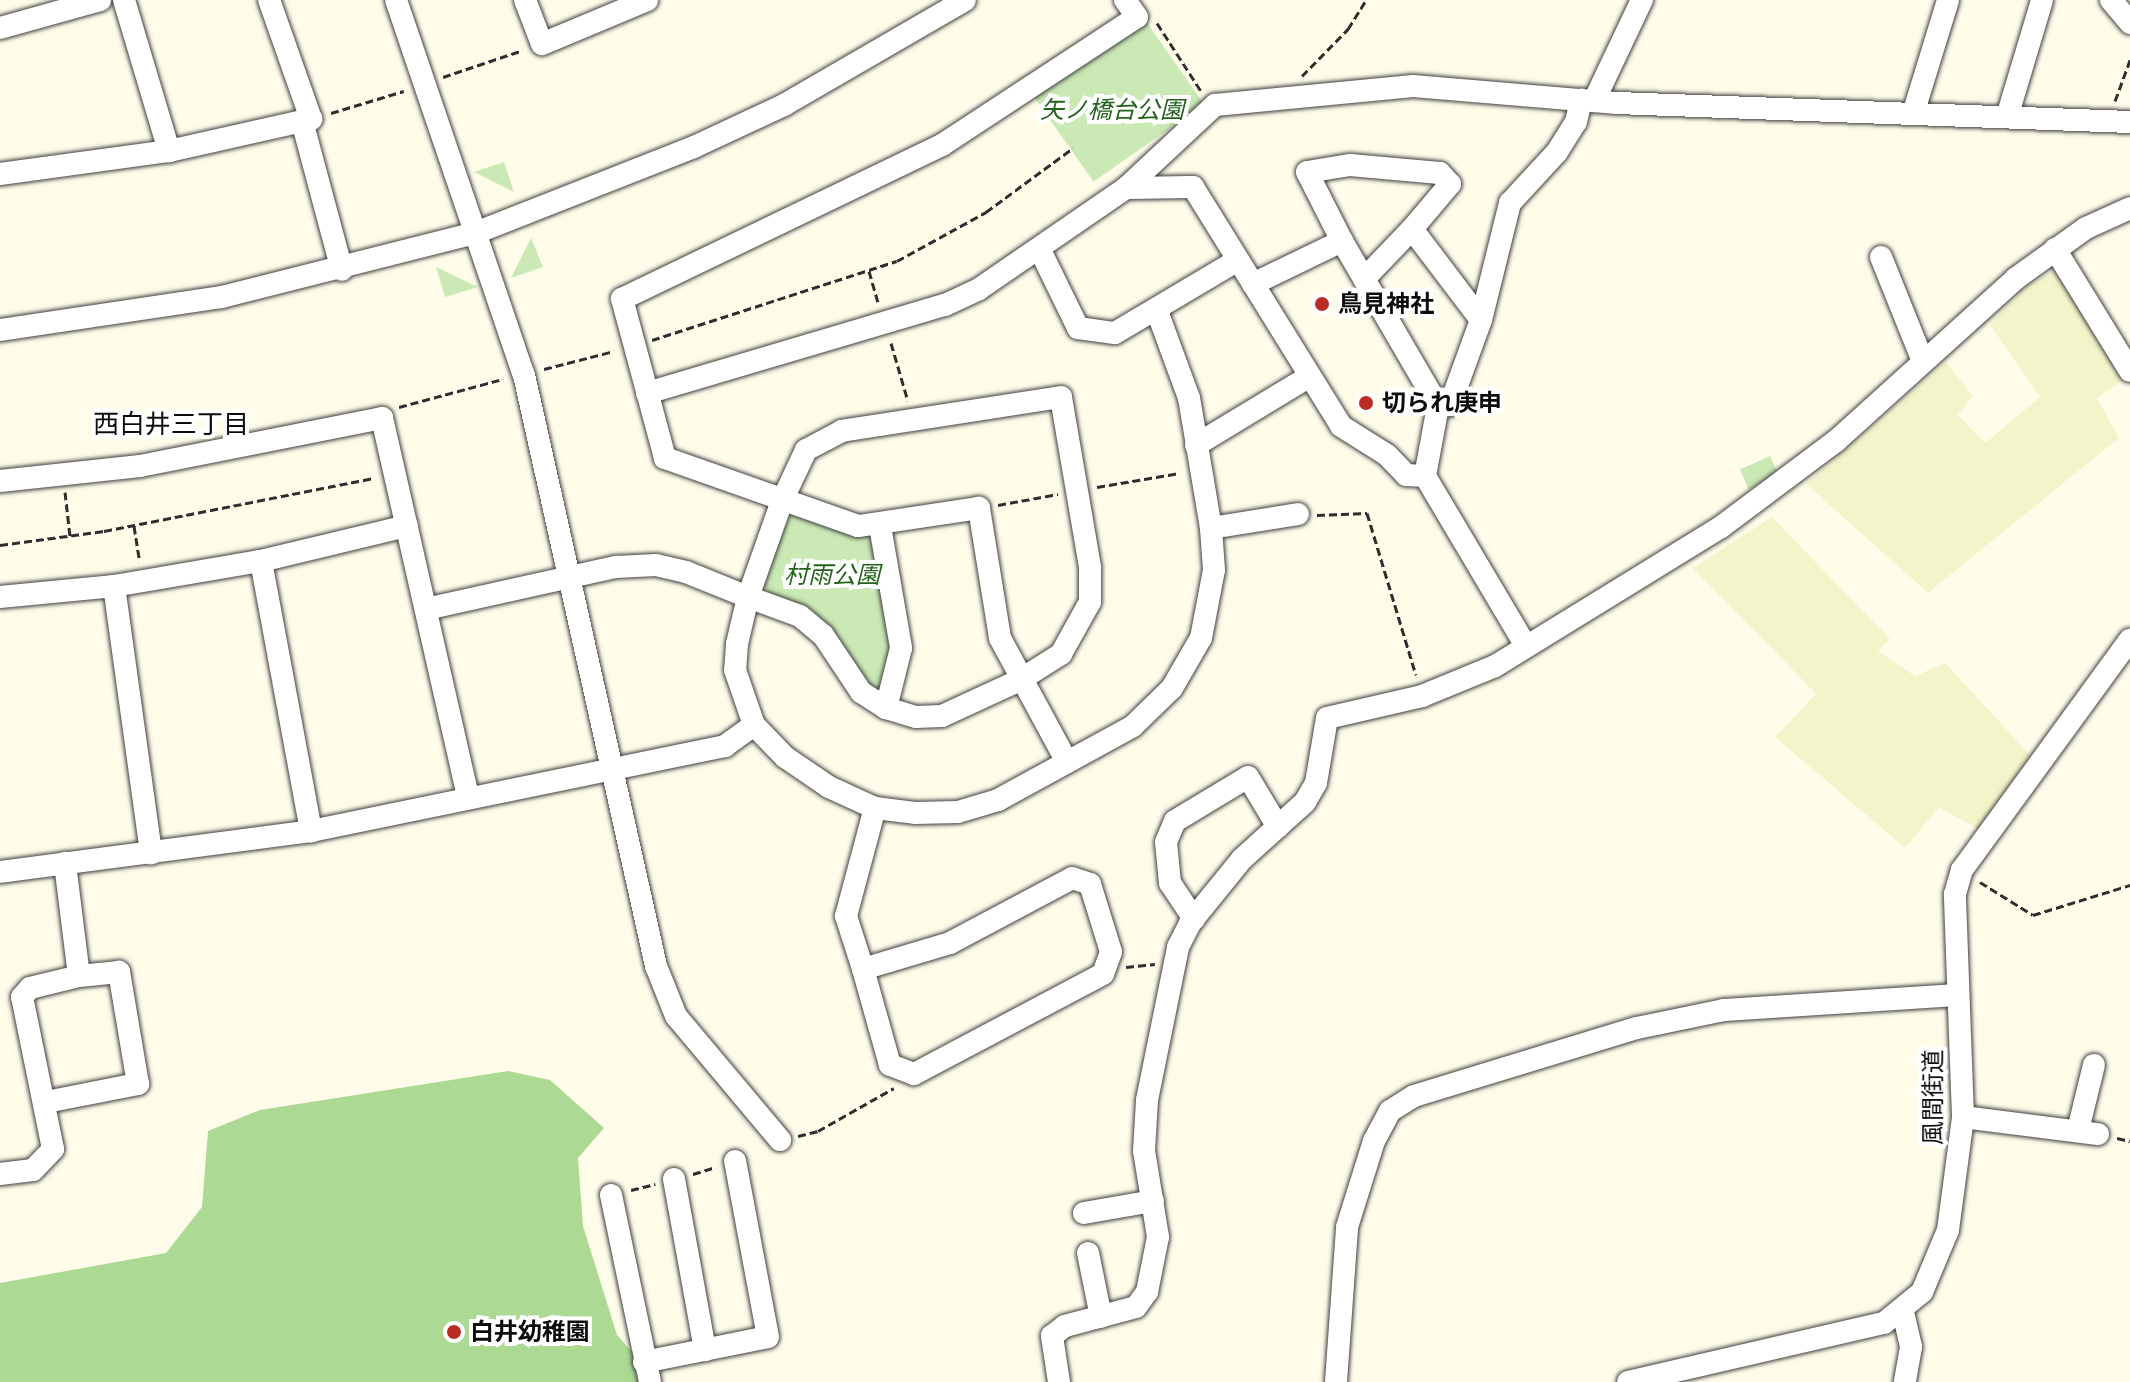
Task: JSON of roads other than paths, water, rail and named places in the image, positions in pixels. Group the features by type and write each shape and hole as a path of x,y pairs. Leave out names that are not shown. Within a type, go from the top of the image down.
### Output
{"street":[{"path":"0,28 100,0"},
{"path":"124,0 169,151"},
{"path":"269,0 307,120 342,270"},
{"path":"396,0 478,232 524,375 656,966 676,1016 780,1140"},
{"path":"525,0 542,44 647,0"},
{"path":"0,330 222,297 342,270 478,232 694,147 784,105 965,0"},
{"path":"1067,762 1000,638 979,508 880,526 840,522 665,458 622,299 942,145 1137,17 1125,0"},
{"path":"1438,406 1450,405 1481,320 1510,203 1557,152 1642,0"},
{"path":"1913,114 1948,0"},
{"path":"2007,117 2042,0"},
{"path":"2111,0 2130,23"},
{"path":"647,393 968,294 1040,250 1126,188 1215,105 1413,86 1587,101 2119,122"},
{"path":"0,174 169,151 307,120"},
{"path":"1364,279 1450,184 1440,173 1350,165 1307,172 1342,241 1364,279 1438,406 1425,476 1526,646"},
{"path":"1126,188 1193,187 1341,426 1387,455 1406,475 1425,476"},
{"path":"1059,1382 1052,1336 1065,1326 1136,1307 1147,1292 1158,1237 1144,1151 1147,1100 1173,962 1194,919 1242,859 1278,827 1316,783 1327,718 1422,696 1495,666 1789,480 1922,359 2055,249 2130,208"},
{"path":"1412,229 1481,320"},
{"path":"1253,284 1342,241"},
{"path":"2055,249 2130,371"},
{"path":"1040,250 1078,328 1115,333 1157,311 1238,260"},
{"path":"1881,257 1922,359"},
{"path":"426,609 571,576 656,565 748,597 800,616 823,635 861,692 886,708 916,717 942,716 1020,680 1061,654 1090,602 1090,567 1061,397 913,420 824,438 806,450 782,501 748,597 735,670 754,725 785,757 829,787 875,808 958,812 998,800 1133,726 1163,698 1189,662 1209,607 1211,528 1189,398 1157,311"},
{"path":"1196,445 1310,376"},
{"path":"0,481 140,466 382,418 468,798"},
{"path":"1211,528 1298,514"},
{"path":"0,597 114,586 261,561 407,526"},
{"path":"880,526 901,648 886,708"},
{"path":"261,561 311,831"},
{"path":"114,586 151,853"},
{"name":"風間街道","path":"1628,1382 1884,1323 1903,1312 1928,1281 1948,1230 1963,1117 1955,894 1962,870 2130,640"},
{"path":"0,872 311,831 725,746 754,725"},
{"path":"1194,919 1170,883 1166,842 1175,821 1248,777 1278,827"},
{"path":"863,969 950,943 1072,878 1090,884 1111,952 1103,973 914,1074 890,1065 846,916 875,808"},
{"path":"65,863 79,976"},
{"path":"0,1174 33,1170 53,1149 46,1102 22,997 30,988 79,976 119,972 138,1084 46,1102"},
{"path":"1336,1382 1347,1227 1374,1141 1390,1111 1414,1096 1637,1028 1724,1010 1958,995"},
{"path":"1963,1117 2088,1132 2094,1065"},
{"path":"611,1195 647,1372 705,1350 768,1337 735,1161"},
{"path":"674,1179 705,1350"},
{"path":"1084,1213 1153,1201"},
{"path":"1088,1253 1101,1317"},
{"path":"1903,1312 1911,1347 1905,1382"}],"place":[{"name":"鳥見神社","path":"1322,304"},
{"name":"切られ庚申","path":"1366,403"},
{"name":"白井幼稚園","path":"454,1332"}],"district":[{"name":"西白井三丁目","path":"171,424"}],"park label":[{"name":"矢ノ橋台公園","path":"1112,110"},
{"name":"村雨公園","path":"832,575"}]}
